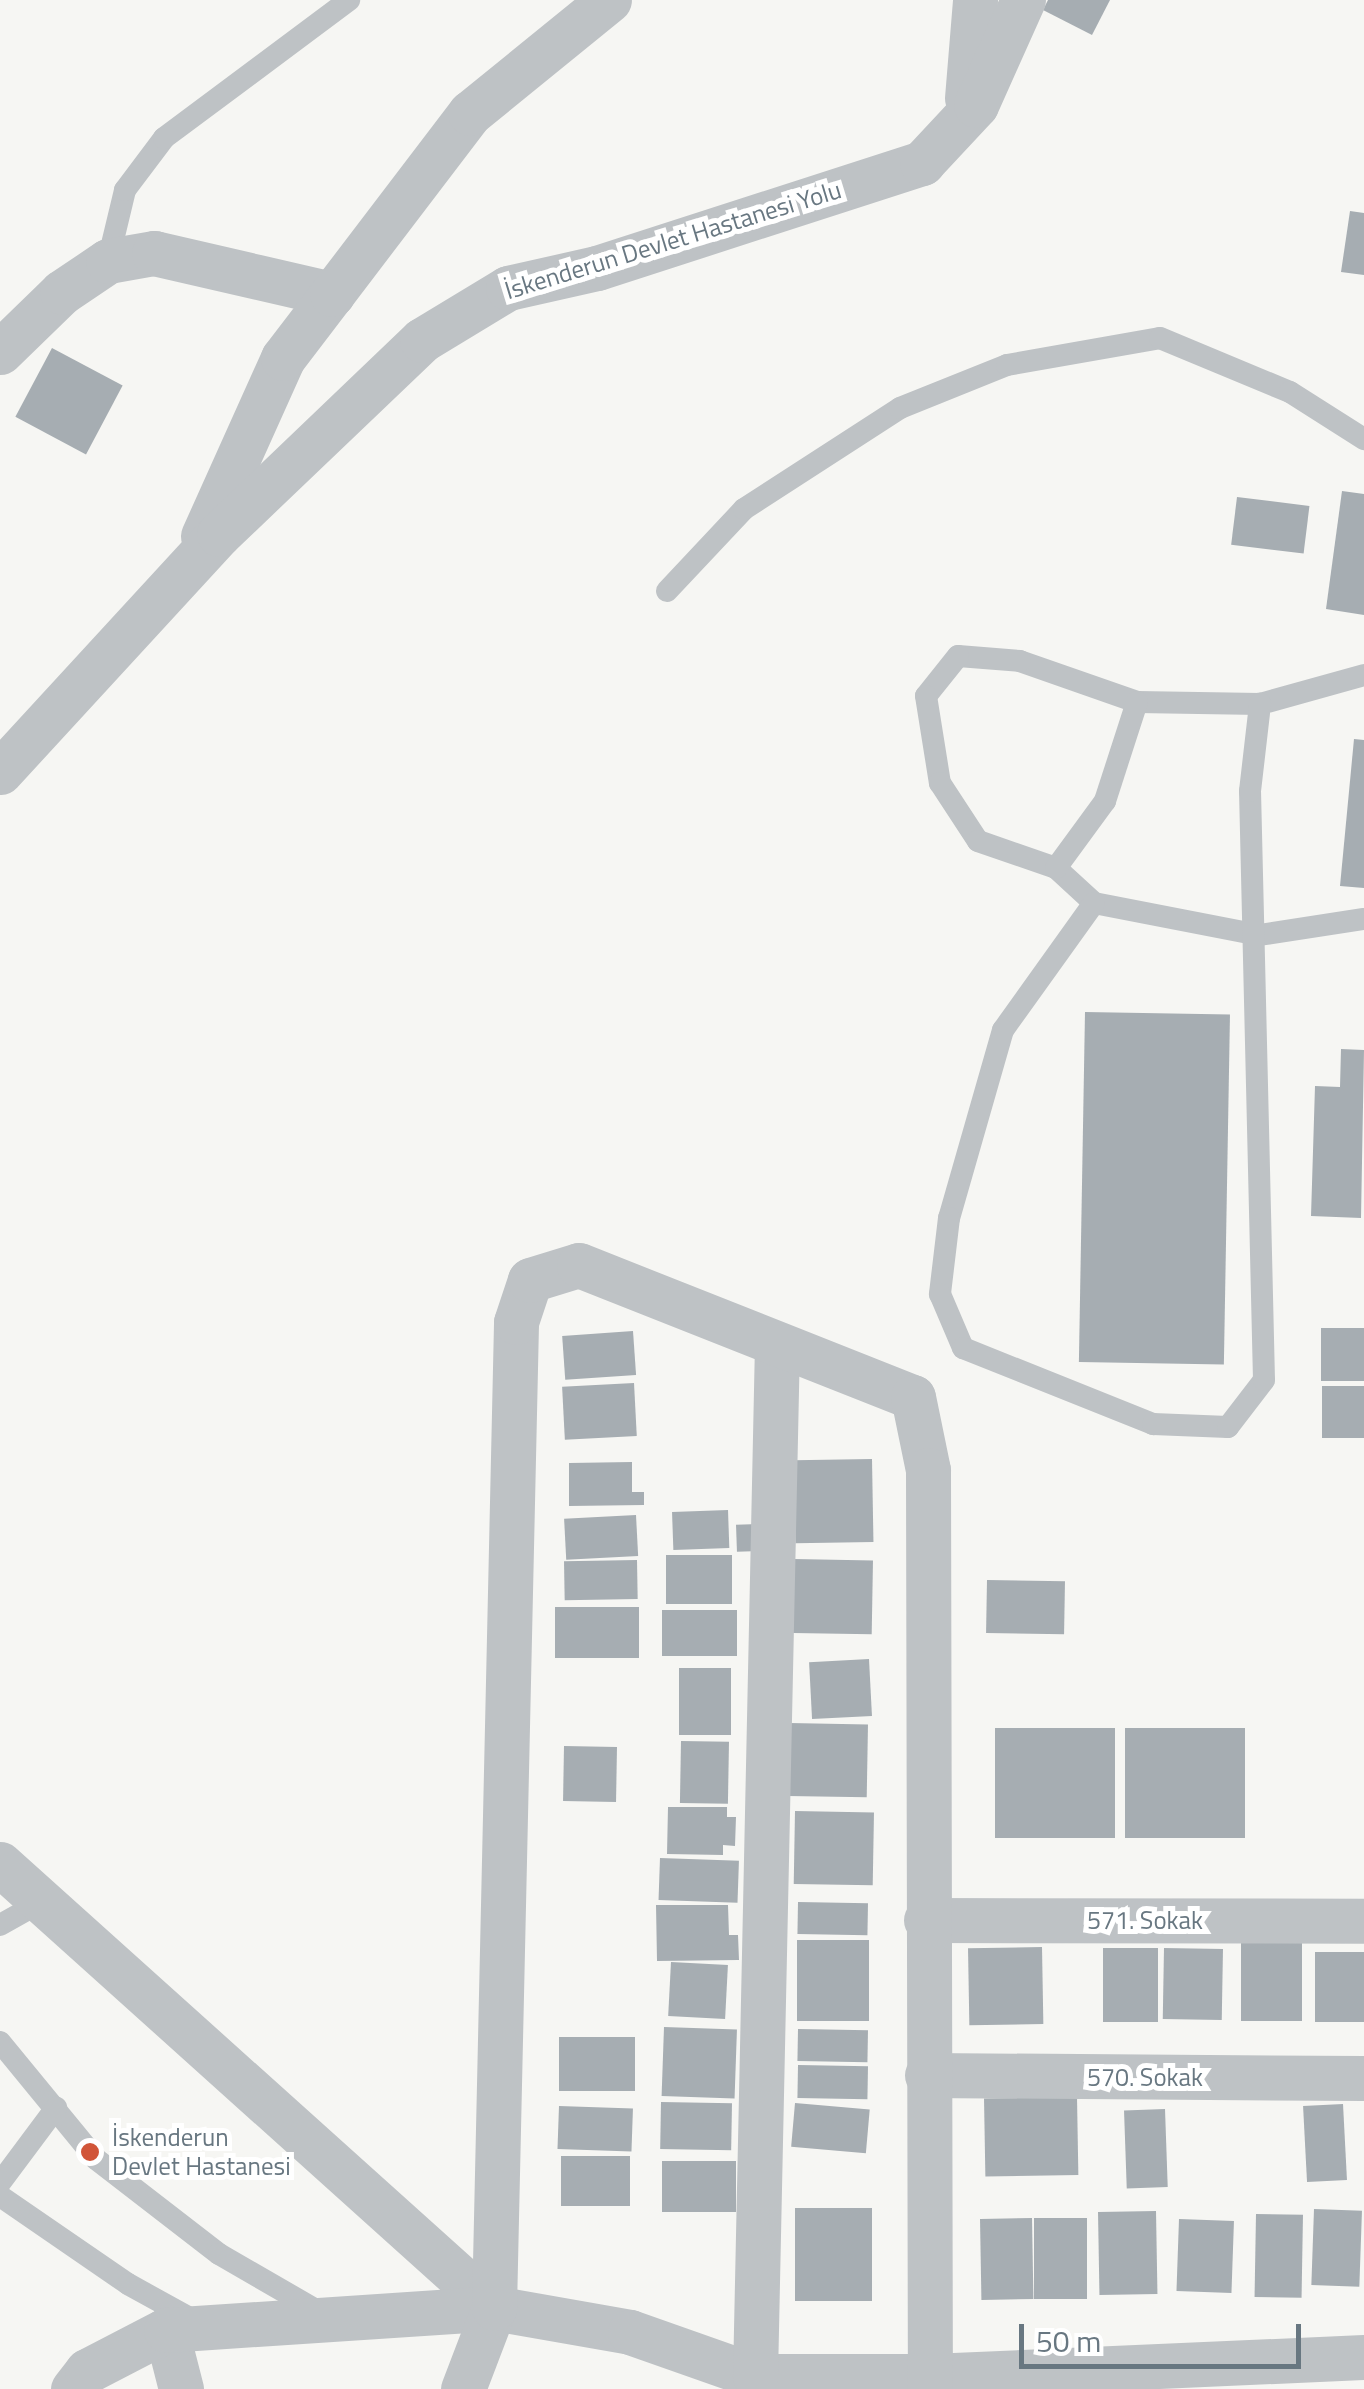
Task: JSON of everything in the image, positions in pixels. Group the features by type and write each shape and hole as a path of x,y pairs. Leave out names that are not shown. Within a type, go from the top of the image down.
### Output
{"street":[{"path":"189,566 283,358 470,113 609,0"},
{"path":"966,116 975,0"},
{"name":"İskenderun Devlet Hastanesi Yolu","path":"0,772 189,566 422,340 508,288 598,268 922,163 966,116 1024,0"},
{"path":"0,352 62,292 108,260 154,254 332,294"},
{"path":"463,2389 494,2308 516,1322 530,1280 579,1265 913,1397 928,1470 930,2382"},
{"path":"755,2376 777,1345"},
{"path":"0,1864 494,2308"},
{"name":"571. Sokak","path":"926,1920 1364,1921"},
{"name":"570. Sokak","path":"927,2075 1364,2078"},
{"path":"73,2389 87,2371 186,2328 324,2315 494,2308 630,2332 755,2376 930,2382 1346,2367"},
{"path":"181,2389 186,2328"}],"lane":[{"path":"108,260 125,190 164,138 349,0"},
{"path":"667,592 744,510 900,408 1008,366 1160,338 1290,392 1364,439"},
{"path":"1364,675 1260,704 1137,702 1020,661 958,656 926,696 940,783 978,842 1056,868 1094,903 1258,935 1364,919"},
{"path":"1056,868 1105,801 1137,702"},
{"path":"1094,903 1002,1030 949,1218 940,1294 963,1348 1153,1424 1228,1427 1264,1380 1258,935 1250,790 1260,704"},
{"path":"0,1925 41,1902"},
{"path":"0,2042 96,2159 219,2254 324,2315"},
{"path":"0,2183 56,2108"},
{"path":"0,2196 186,2328"}],"building":[{"path":"1048,0 1110,0 1092,35 1043,10"},
{"path":"1350,211 1364,213 1364,275 1341,272"},
{"path":"52,348 123,386 86,454 15,417"},
{"path":"1342,491 1364,494 1364,615 1326,609"},
{"path":"1237,497 1309,506 1304,554 1231,545"},
{"path":"1354,739 1364,740 1364,888 1340,886"},
{"path":"1085,1012 1230,1015 1224,1364 1079,1362"},
{"path":"1341,1049 1364,1050 1361,1218 1311,1216 1315,1086 1340,1087"},
{"path":"1321,1328 1364,1328 1364,1381 1321,1381"},
{"path":"633,1331 636,1375 565,1380 562,1336"},
{"path":"634,1383 637,1436 565,1440 562,1387"},
{"path":"1322,1386 1364,1386 1364,1438 1322,1438"},
{"path":"872,1459 873,1542 795,1543 794,1460"},
{"path":"632,1462 632,1492 644,1492 644,1505 569,1506 569,1463"},
{"path":"728,1510 729,1548 673,1550 672,1512"},
{"path":"636,1515 638,1556 566,1560 564,1519"},
{"path":"759,1524 760,1551 737,1552 736,1525"},
{"path":"666,1555 732,1555 732,1604 666,1604"},
{"path":"794,1559 873,1560 872,1634 793,1633"},
{"path":"637,1560 638,1599 565,1600 564,1561"},
{"path":"987,1580 1065,1581 1064,1634 986,1633"},
{"path":"555,1607 639,1607 639,1658 555,1658"},
{"path":"662,1610 737,1610 737,1656 662,1656"},
{"path":"869,1659 872,1716 812,1719 809,1662"},
{"path":"679,1668 731,1668 731,1735 679,1735"},
{"path":"789,1723 868,1724 867,1797 788,1796"},
{"path":"995,1728 1115,1728 1115,1838 995,1838"},
{"path":"1125,1728 1245,1728 1245,1838 1125,1838"},
{"path":"681,1741 729,1742 728,1804 680,1803"},
{"path":"564,1746 617,1747 616,1802 563,1801"},
{"path":"668,1807 727,1807 727,1817 736,1817 735,1846 723,1845 723,1855 667,1854"},
{"path":"795,1811 874,1812 873,1885 794,1884"},
{"path":"660,1858 739,1861 737,1903 659,1900"},
{"path":"798,1902 868,1903 867,1935 797,1934"},
{"path":"656,1905 728,1905 729,1935 738,1935 739,1960 657,1961"},
{"path":"797,1940 869,1940 869,2021 797,2021"},
{"path":"1241,1942 1302,1942 1302,2021 1241,2021"},
{"path":"1042,1947 1043,2024 969,2025 968,1948"},
{"path":"1103,1948 1158,1948 1158,2022 1103,2022"},
{"path":"1164,1948 1223,1949 1222,2020 1163,2019"},
{"path":"1315,1952 1364,1952 1364,2022 1315,2022"},
{"path":"671,1962 728,1965 725,2019 668,2016"},
{"path":"664,2027 737,2030 735,2099 662,2096"},
{"path":"798,2029 868,2030 867,2062 797,2061"},
{"path":"559,2037 635,2037 635,2091 559,2091"},
{"path":"798,2065 868,2066 867,2099 797,2098"},
{"path":"1077,2097 1078,2175 985,2177 984,2099"},
{"path":"661,2102 732,2103 731,2150 660,2149"},
{"path":"795,2103 870,2110 866,2153 791,2147"},
{"path":"1343,2104 1347,2180 1307,2182 1303,2106"},
{"path":"559,2106 633,2109 631,2152 557,2149"},
{"path":"1165,2109 1168,2187 1127,2188 1124,2110"},
{"path":"561,2156 630,2156 630,2206 561,2206"},
{"path":"662,2161 736,2161 736,2212 662,2212"},
{"path":"795,2208 872,2208 872,2301 795,2301"},
{"path":"1314,2209 1362,2211 1359,2287 1311,2285"},
{"path":"1156,2211 1157,2294 1099,2295 1098,2212"},
{"path":"1256,2214 1303,2215 1302,2298 1255,2297"},
{"path":"1032,2218 1033,2299 981,2300 980,2219"},
{"path":"1034,2218 1087,2218 1087,2299 1034,2299"},
{"path":"1179,2219 1234,2221 1231,2293 1176,2291"}],"place":[{"name":"İskenderun Devlet Hastanesi","path":"90,2152"}]}
